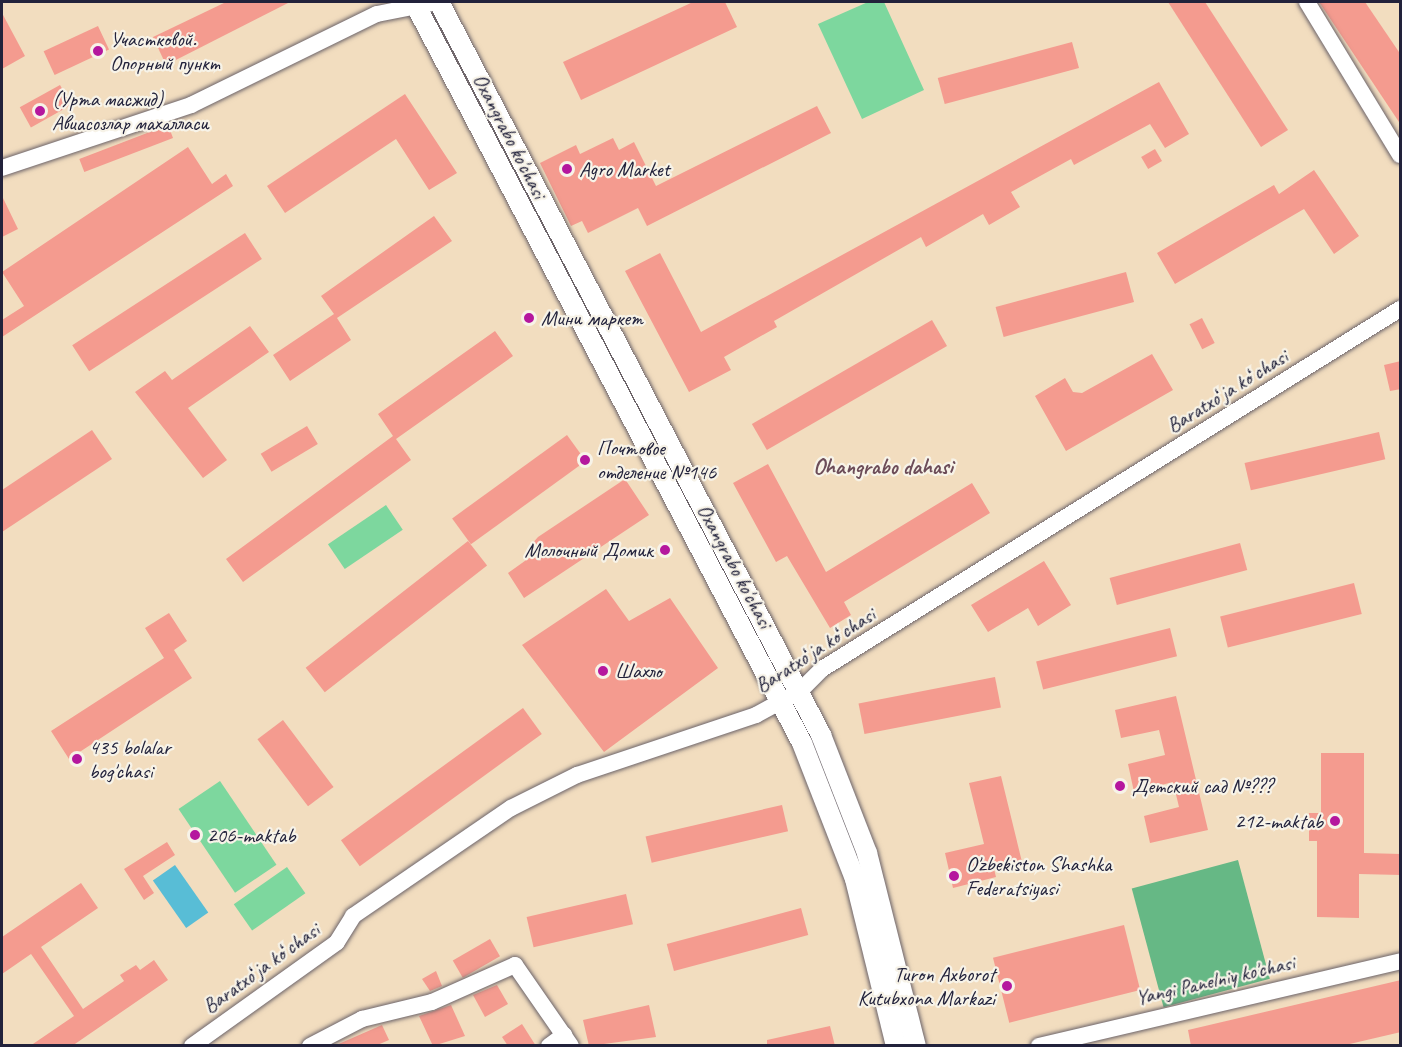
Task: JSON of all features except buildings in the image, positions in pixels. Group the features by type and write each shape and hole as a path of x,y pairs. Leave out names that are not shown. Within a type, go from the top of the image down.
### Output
{"main road":[{"name":"Oxangrabo ko'chasi","path":"438,2 694,498 801,692 864,842 916,1046"},
{"name":"Oxangrabo ko'chasi","path":"415,4 677,509 782,701 855,879 896,1046"}],"street":[{"path":"2,168 191,105 377,14 415,4 438,2"},
{"path":"1307,2 1401,154"},
{"name":"Baratxoʻja koʻchasi","path":"192,1046 337,942 352,916 511,808 577,775 782,701 801,692 822,669 1401,309"},
{"path":"677,509 694,498"},
{"name":"Yangi Panelniy ko'chasi","path":"1040,1046 1401,961"},
{"path":"310,1046 362,1019 432,1002 515,965 568,1040 549,1046"}],"green space":[{"path":"868,2 884,2 924,90 862,119 818,24"},
{"path":"386,505 403,530 345,569 328,544"},
{"path":"220,781 276,865 235,893 179,809"},
{"path":"1238,860 1270,979 1164,1007 1132,888"},
{"path":"287,867 305,893 252,930 234,904"}],"water":[{"path":"175,865 208,913 186,928 153,880"}],"place":[{"name":"Участковой. Опорный пункт","path":"98,51"},
{"name":"(Урта масжид) Авиасозлар махалласи","path":"40,111"},
{"name":"Agro Market","path":"567,169"},
{"name":"Мини маркет","path":"529,318"},
{"name":"Почтовое отделение №146","path":"585,460"},
{"name":"Молочный Домик","path":"665,550"},
{"name":"Шахло","path":"603,671"},
{"name":"435 bolalar bog'chasi","path":"77,759"},
{"name":"Детский сад №???","path":"1120,786"},
{"name":"212-maktab","path":"1335,821"},
{"name":"206-maktab","path":"195,835"},
{"name":"O'zbekiston Shashka Federatsiyasi","path":"954,876"},
{"name":"Turon Axborot Kutubxona Markazi","path":"1007,986"}],"district":[{"name":"Ohangrabo dahasi","path":"883,468"}]}
